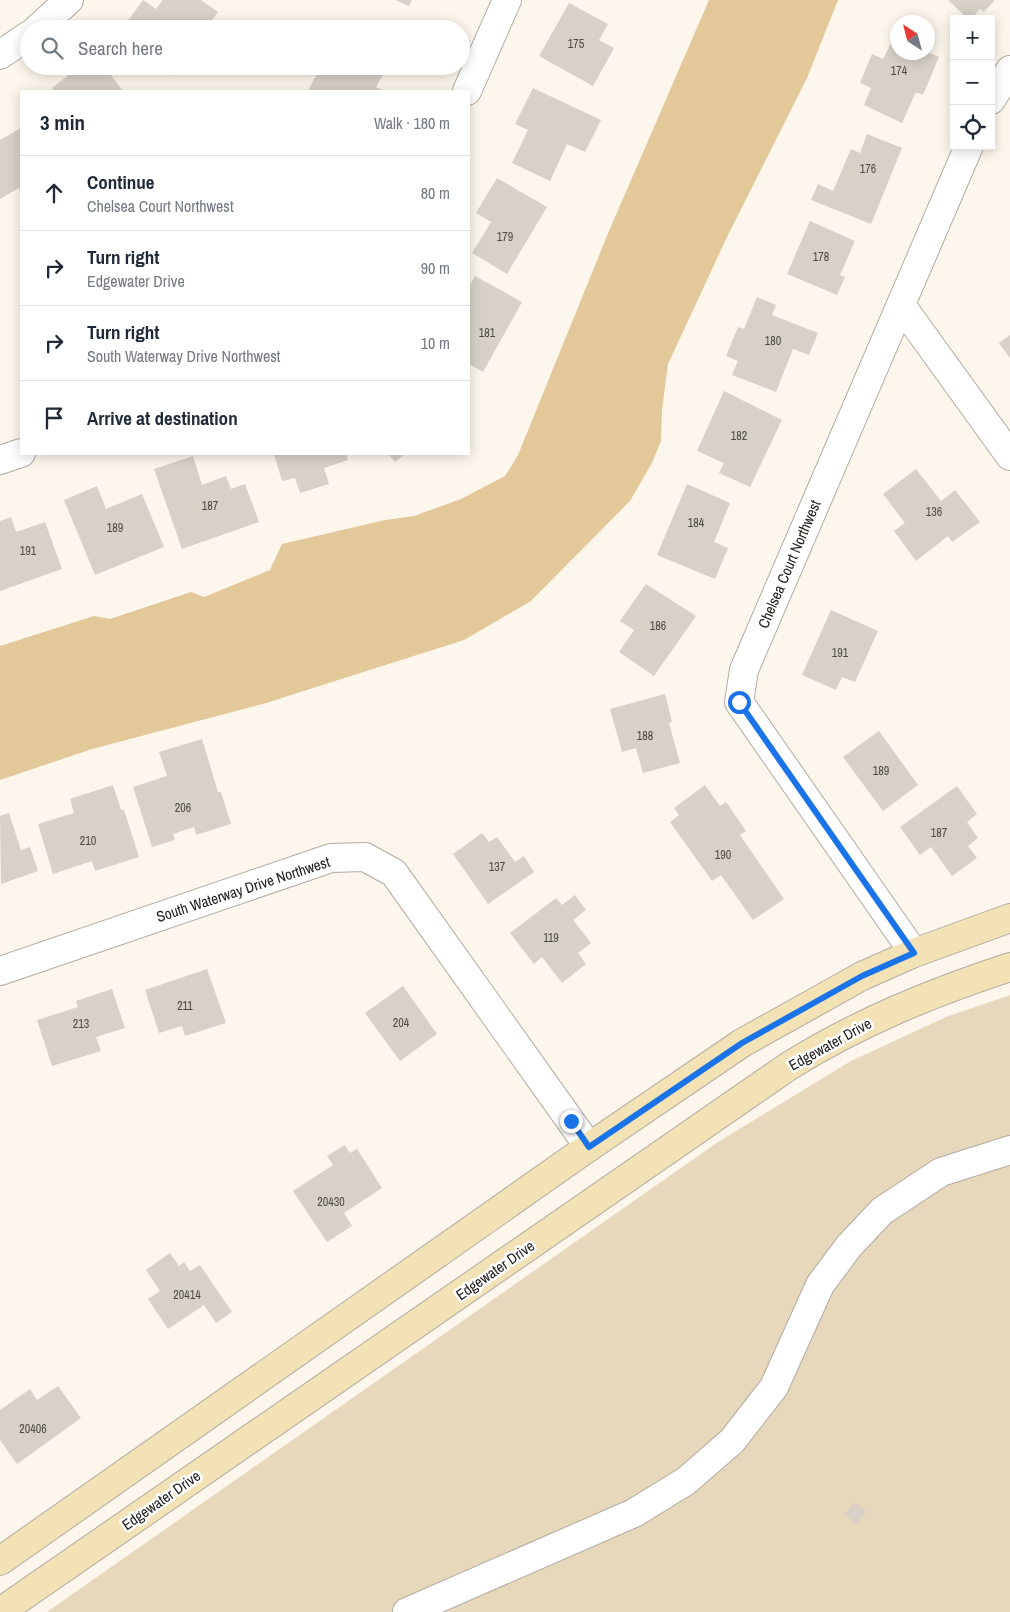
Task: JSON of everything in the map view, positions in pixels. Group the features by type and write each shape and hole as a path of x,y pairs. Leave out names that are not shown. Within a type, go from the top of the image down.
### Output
{"street":[{"path":"47,20 69,0"},
{"path":"467,90 507,0"},
{"path":"0,55 20,41"},
{"path":"995,94 1010,70"},
{"name":"Chelsea Court Northwest","path":"914,953 739,702 744,670 967,150"},
{"path":"901,305 1010,456"},
{"path":"0,460 20,453"},
{"name":"South Waterway Drive Northwest","path":"0,971 332,858 365,856 394,873 589,1147"},
{"path":"0,1561 589,1147 742,1043 862,976 914,953 1010,918"},
{"name":"Edgewater Drive","path":"0,1612 790,1066 834,1038 884,1014 952,986 1010,967"},
{"path":"407,1612 634,1513 686,1482 732,1441 774,1387 820,1285 849,1246 882,1211 942,1172 1010,1150"}],"shaded area":[{"path":"709,0 838,0 807,78 727,237 668,364 662,410 661,441 652,463 630,501 531,601 464,640 266,703 92,749 0,780 0,646 94,616 110,619 191,592 204,597 270,570 282,544 385,520 414,516 461,499 505,476 518,455 609,231"},
{"path":"1010,995 1010,1612 47,1612 718,1142 851,1061 946,1017"}],"building":[{"path":"143,0 156,9 163,0 201,0 218,12 212,20 129,20"},
{"path":"395,0 412,0 409,6"},
{"path":"948,0 995,0 984,12 980,9 975,15 964,15"},
{"path":"569,3 608,24 599,40 614,48 593,86 539,56"},
{"path":"890,45 890,60 935,60 935,55 939,57 923,95 916,92 902,123 864,105 871,88 860,83 872,54 883,59"},
{"path":"69,75 111,75 122,90 54,90 52,88"},
{"path":"316,75 383,75 376,87 383,90 309,89"},
{"path":"533,88 601,120 585,152 567,144 550,181 512,163 528,130 515,124"},
{"path":"20,129 20,188 0,199 0,140"},
{"path":"867,134 902,148 871,224 811,200 818,184 833,191 851,149 860,153"},
{"path":"497,178 547,207 507,274 472,253 491,222 476,213"},
{"path":"810,221 855,241 840,275 845,277 837,295 787,274"},
{"path":"475,276 522,302 483,372 470,365 470,285"},
{"path":"757,297 776,305 772,315 818,333 809,355 793,349 776,392 732,375 738,361 726,356 738,327 744,329"},
{"path":"1010,335 1010,358 999,343"},
{"path":"724,391 782,420 750,487 719,473 724,463 697,451"},
{"path":"274,455 346,455 348,460 324,468 329,484 300,493 295,478 282,481"},
{"path":"389,455 404,455 395,462"},
{"path":"193,456 202,485 226,476 231,489 245,484 259,522 182,549 154,469"},
{"path":"916,469 941,501 955,490 980,522 952,542 948,536 916,561 894,531 905,523 883,494"},
{"path":"687,484 730,503 714,542 728,548 715,579 657,555"},
{"path":"97,486 106,509 142,494 164,547 95,575 64,500"},
{"path":"11,517 16,532 45,522 62,569 0,591 0,521"},
{"path":"646,584 696,616 654,676 619,652 634,630 620,621"},
{"path":"831,610 878,631 855,682 842,677 836,690 802,675"},
{"path":"665,694 672,722 669,723 680,763 643,773 636,748 622,752 610,709"},
{"path":"879,731 918,785 883,811 843,757"},
{"path":"202,739 218,792 221,792 231,824 196,835 194,827 173,834 175,840 152,847 133,787 167,776 159,752"},
{"path":"113,785 121,810 124,810 139,857 95,871 92,861 53,874 38,824 74,813 70,799"},
{"path":"705,785 720,806 726,802 746,831 740,835 784,899 753,920 721,875 712,881 670,822 679,815 674,808"},
{"path":"957,786 977,814 967,822 978,838 968,846 977,858 952,876 931,847 920,855 900,827"},
{"path":"9,813 21,850 30,847 38,871 1,884 0,816"},
{"path":"482,833 489,842 497,837 515,862 524,856 534,872 488,904 453,854"},
{"path":"575,895 586,910 573,920 591,943 578,953 586,964 562,983 542,957 534,964 510,933 556,898 562,905"},
{"path":"207,969 226,1023 185,1036 182,1026 159,1033 145,990"},
{"path":"403,986 437,1034 400,1061 365,1013"},
{"path":"112,989 125,1028 96,1037 101,1051 52,1066 37,1020 78,1007 76,1001"},
{"path":"345,1145 350,1153 357,1149 382,1188 344,1213 352,1226 327,1242 293,1191 333,1165 327,1156"},
{"path":"170,1253 179,1266 184,1262 190,1271 200,1265 232,1312 216,1323 204,1305 168,1329 148,1299 160,1291 146,1270"},
{"path":"58,1386 81,1418 17,1464 0,1440 0,1410 30,1389 37,1400"},
{"path":"854,1502 866,1511 857,1524 845,1515"}],"route":[{"path":"571,1121 589,1147 742,1043 862,976 914,953 739,702"}]}
